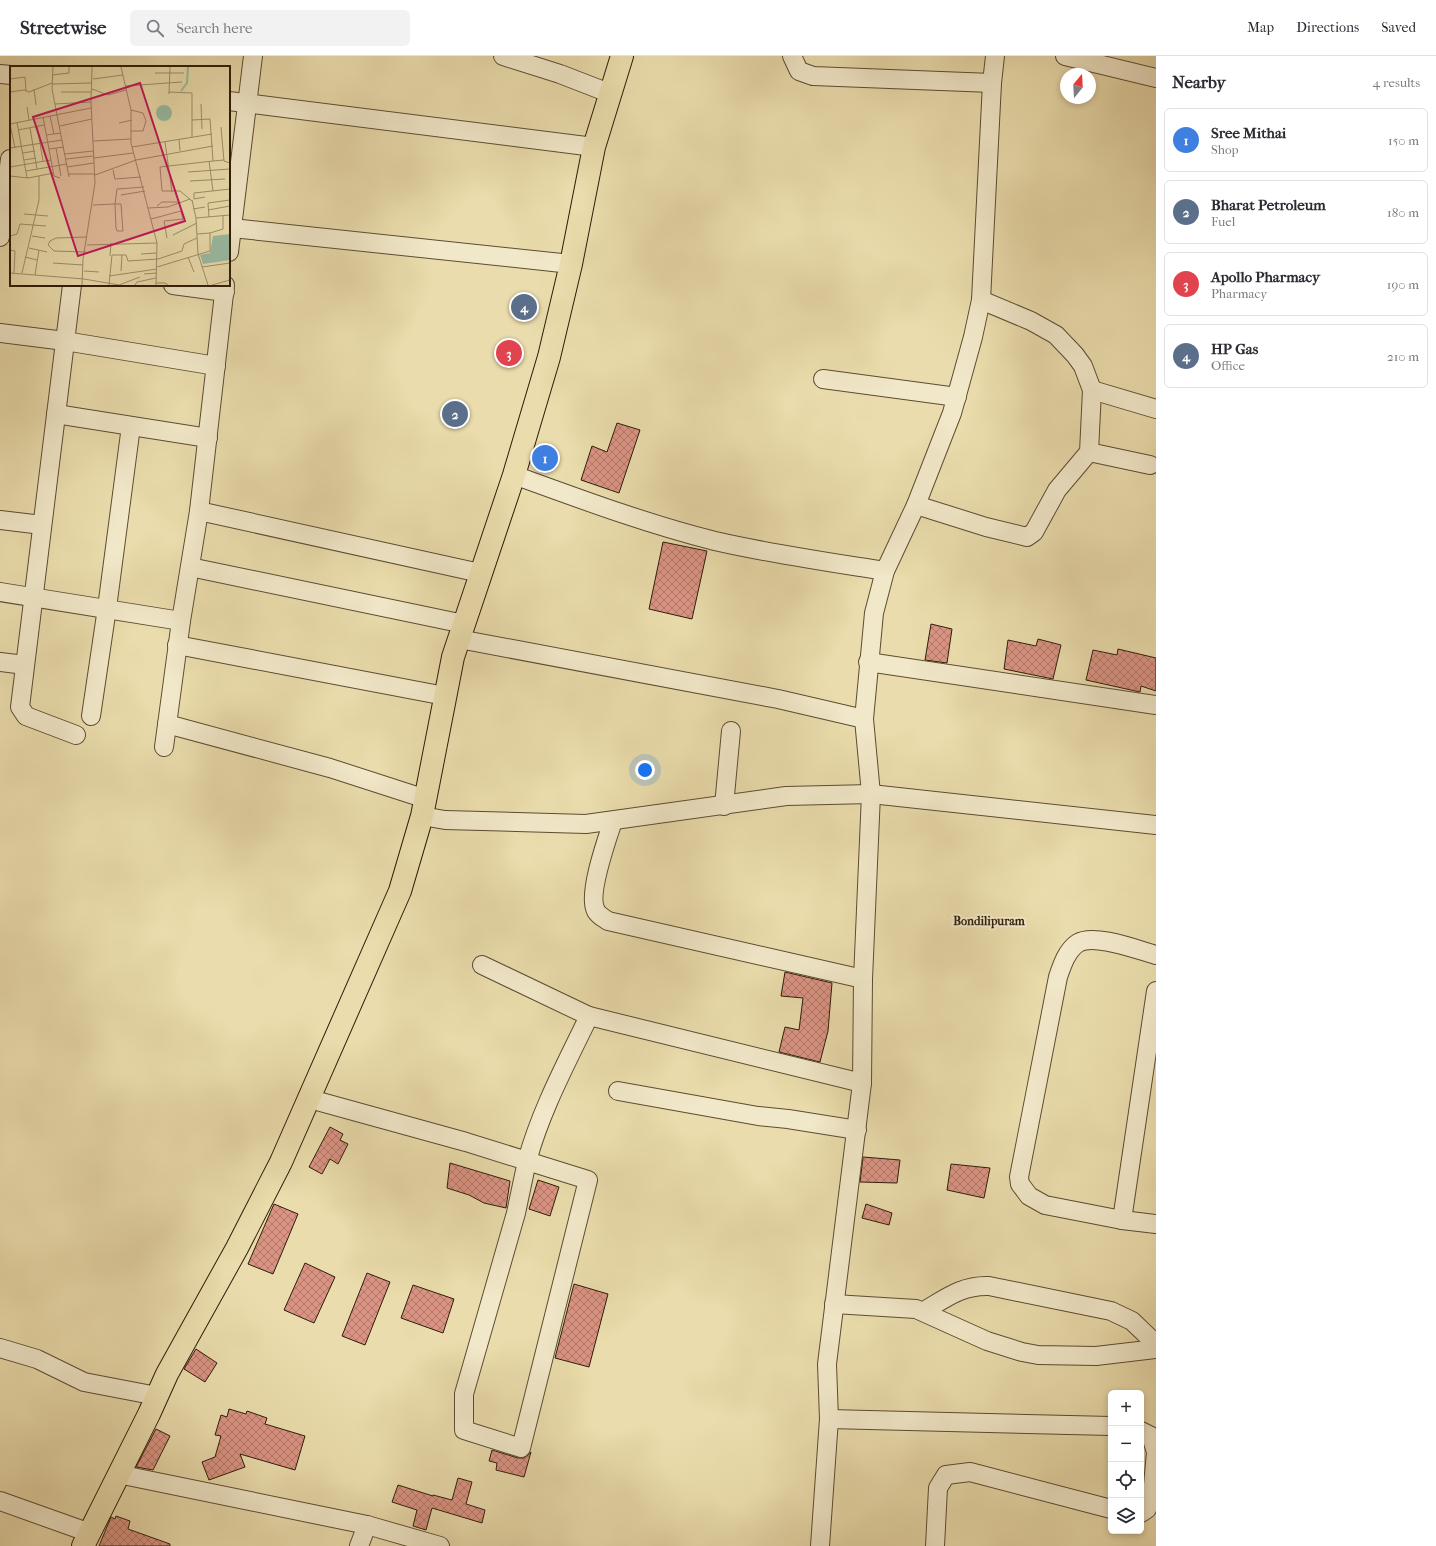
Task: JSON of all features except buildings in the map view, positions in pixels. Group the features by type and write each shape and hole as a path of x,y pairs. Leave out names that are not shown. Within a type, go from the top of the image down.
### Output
{"main road":[{"path":"87,1540 167,1374 237,1248 281,1162 310,1099 400,891 424,808 453,656 514,475 549,357 571,264 594,147 622,56"}],"street":[{"path":"230,244 253,56"},
{"path":"503,56 560,74 610,93"},
{"path":"792,56 799,71 813,76 992,83"},
{"path":"820,1546 829,1419 827,1364 862,1083 863,979 871,794 864,719 868,662 874,613 885,571 916,505 957,396 981,300 992,83 995,56"},
{"path":"1065,56 1156,78"},
{"path":"0,74 10,75"},
{"path":"230,101 594,147"},
{"path":"0,237 7,158"},
{"path":"232,228 571,264"},
{"path":"72,286 20,697 22,712 33,720 76,735"},
{"path":"164,747 177,645 199,511 225,288 190,286"},
{"path":"916,505 1008,533 1027,537 1034,532 1058,490 1089,452 1092,390 1083,366 1056,335 1031,321 981,300"},
{"path":"0,333 65,341 216,366"},
{"path":"823,379 957,396"},
{"path":"1092,390 1156,409"},
{"path":"56,414 208,438"},
{"path":"91,716 131,426"},
{"path":"1089,452 1150,464"},
{"path":"514,475 637,519 714,540 778,554 885,571"},
{"path":"199,511 480,573"},
{"path":"0,520 42,525"},
{"path":"190,567 461,631 864,719"},
{"path":"0,592 33,596 181,621"},
{"path":"177,645 445,696"},
{"path":"0,662 24,665"},
{"path":"868,662 1156,704"},
{"path":"167,724 330,768 424,808 445,820 586,824 724,806 786,796 871,794 1156,825"},
{"path":"724,806 731,731"},
{"path":"614,821 598,872 594,902 596,911 600,916 608,921 863,979"},
{"path":"1156,955 1099,939 1079,943 1066,957 1058,977 1019,1177 1020,1184 1025,1192 1036,1201 1045,1205 1122,1220 1156,1224"},
{"path":"482,965 589,1016 862,1083"},
{"path":"1122,1220 1156,991"},
{"path":"310,1099 466,1142 527,1161 588,1180 521,1448 464,1430 464,1394 516,1213 527,1161 534,1134 589,1016"},
{"path":"618,1091 758,1116 788,1119 857,1130"},
{"path":"924,1311 962,1289 977,1285 989,1286 1111,1311 1132,1321 1156,1344"},
{"path":"834,1304 905,1307 924,1311 987,1341 1022,1352 1077,1357 1156,1349"},
{"path":"0,1348 37,1359 84,1382 157,1396"},
{"path":"829,1419 1108,1426"},
{"path":"1144,1432 1151,1436 1156,1452 1152,1496 1147,1509 1144,1511"},
{"path":"935,1546 938,1488 946,1475 970,1472 1108,1508"},
{"path":"118,1474 367,1525 440,1546"},
{"path":"0,1501 87,1540"},
{"path":"359,1546 367,1525"}],"place":[{"name":"HP Gas","path":"524,307"},
{"name":"Apollo Pharmacy","path":"509,353"},
{"name":"Bharat Petroleum","path":"455,414"},
{"name":"Sree Mithai","path":"545,458"}],"district":[{"name":"Bondilipuram","path":"989,921"}]}
